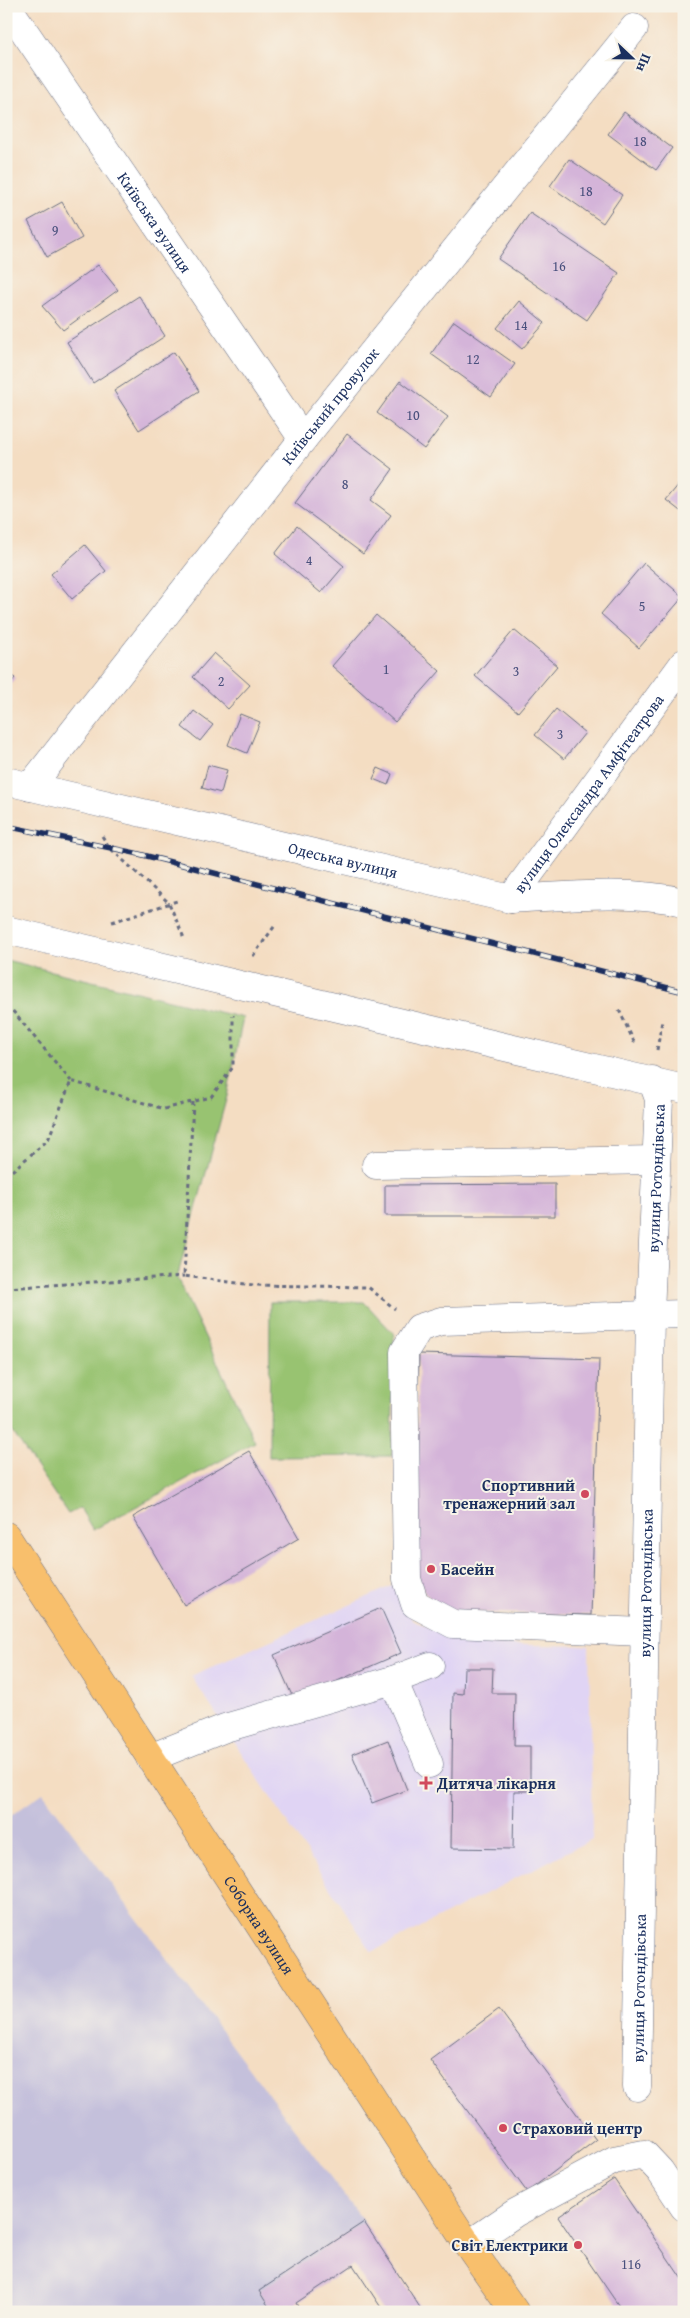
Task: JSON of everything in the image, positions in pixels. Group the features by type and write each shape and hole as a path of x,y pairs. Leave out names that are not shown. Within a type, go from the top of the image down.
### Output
{"main road":[{"name":"Соборна вулиця","path":"6,1536 468,2245 515,2312"}],"street":[{"name":"Київська вулиця","path":"7,6 303,439"},
{"name":"Київський провулок","path":"18,784 303,439 634,28"},
{"name":"вулиця Олександра Амфітеатрова","path":"511,900 684,663"},
{"name":"Одеська вулиця","path":"18,784 511,900 587,895 667,898 684,902"},
{"path":"6,930 684,1089"},
{"name":"вулиця Ротондівська","path":"636,2087 650,1314 659,1098 652,1080"},
{"path":"376,1165 656,1160"},
{"path":"643,1632 453,1624 415,1604 407,1580 404,1352 419,1328 441,1321 684,1314"},
{"path":"150,1758 225,1728 393,1680 430,1666"},
{"path":"393,1680 429,1764"},
{"path":"468,2245 515,2213 614,2160 644,2154 660,2171 684,2207"}],"path":[{"path":"110,848 169,903 200,976"},
{"path":"106,924 180,900"},
{"path":"6,1008 10,1009 71,1081 164,1109 212,1097 233,1067 233,983"},
{"path":"6,1176 48,1140 71,1081"},
{"path":"184,1276 193,1102"},
{"path":"6,1288 184,1276 253,1285 368,1287 419,1328"}],"shaded area":[{"name":"Дитяча лікарня","path":"401,1582 412,1620 469,1644 589,1646 592,1839 372,1952 191,1676"},
{"path":"43,1793 364,2222 259,2291 272,2312 6,2312 6,1819"}],"green space":[{"path":"6,960 243,1018 227,1096 177,1278 255,1442 93,1530 80,1508 68,1514 6,1422"},
{"path":"270,1302 364,1302 394,1334 392,1456 269,1457"}],"building":[{"path":"624,112 672,148 656,170 608,134"},
{"path":"569,159 622,195 603,223 550,186"},
{"path":"62,202 82,238 47,257 28,221"},
{"path":"530,213 619,273 587,320 498,259"},
{"path":"98,265 118,290 63,330 42,306"},
{"path":"139,296 165,336 93,383 67,342"},
{"path":"519,301 545,323 522,349 497,328"},
{"path":"454,321 515,364 491,397 431,354"},
{"path":"174,352 199,391 139,430 114,391"},
{"path":"400,381 448,417 424,449 377,413"},
{"path":"347,434 393,469 371,500 391,515 363,554 295,503"},
{"path":"684,478 684,514 666,500"},
{"path":"297,526 344,566 321,593 275,554"},
{"path":"85,545 106,571 72,599 51,574"},
{"path":"644,563 683,597 639,648 601,614"},
{"path":"376,615 440,671 395,722 332,666"},
{"path":"514,630 557,666 518,712 475,676"},
{"path":"214,653 250,685 228,709 193,677"},
{"path":"6,672 15,678 6,689"},
{"path":"556,709 585,733 564,759 535,735"},
{"path":"194,711 213,725 200,741 182,727"},
{"path":"240,714 260,722 247,753 228,745"},
{"path":"208,765 227,770 221,793 202,788"},
{"path":"378,768 392,774 388,785 373,779"},
{"path":"555,1184 555,1216 385,1216 385,1185"},
{"path":"419,1354 599,1359 591,1615 456,1612 437,1605 426,1594 415,1573"},
{"path":"249,1451 299,1538 184,1605 133,1517"},
{"path":"381,1608 401,1653 294,1700 274,1655"},
{"path":"464,1668 493,1668 492,1693 515,1693 514,1746 530,1746 530,1791 514,1791 513,1849 451,1848 453,1693 463,1694"},
{"path":"388,1740 407,1790 372,1803 352,1754"},
{"path":"499,2009 596,2140 527,2192 430,2060"},
{"path":"614,2179 684,2282 684,2312 623,2312 558,2217"},
{"path":"364,2222 423,2312 384,2312 353,2265 296,2303 301,2312 272,2312 259,2291"}],"railway":[{"path":"6,826 135,853 684,992"}],"place":[{"name":"Спортивний тренажерний зал","path":"585,1494"},
{"name":"Басейн","path":"431,1569"},
{"name":"Дитяча лікарня","path":"426,1783"},
{"name":"Страховий центр","path":"503,2128"},
{"name":"Свiт Електрики","path":"578,2245"}]}
